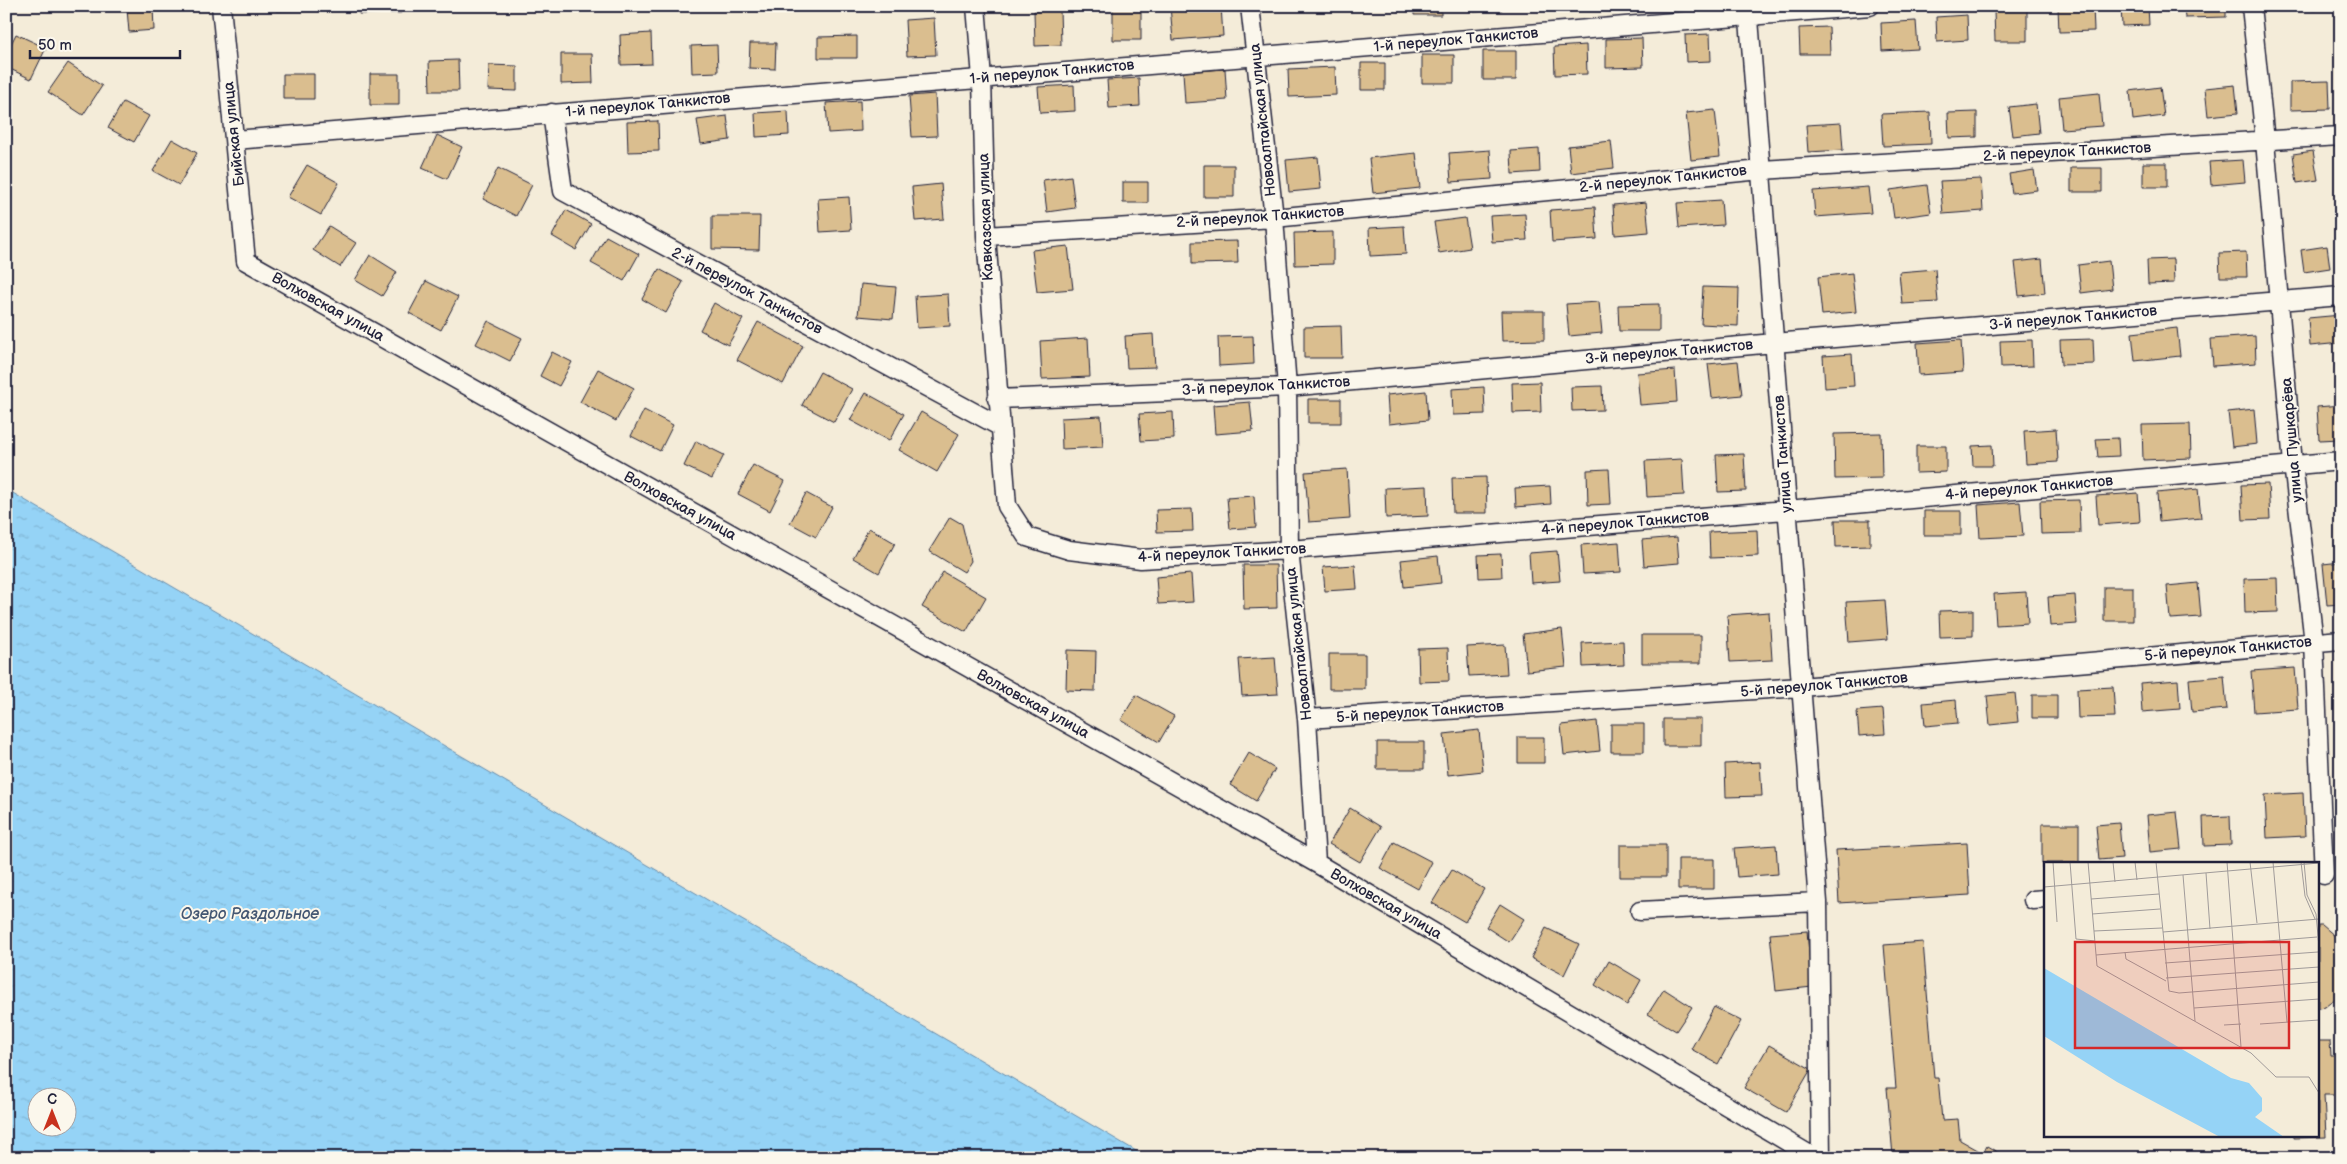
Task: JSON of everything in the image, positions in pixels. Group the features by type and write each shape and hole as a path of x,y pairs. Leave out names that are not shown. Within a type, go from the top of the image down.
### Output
{"street":[{"name":"Бийская улица","path":"222,6 246,261"},
{"name":"Кавказская улица","path":"976,6 982,78 986,236 997,399 1001,427"},
{"name":"Новоалтайская улица","path":"1250,6 1274,218 1287,387 1289,550 1307,719 1316,863"},
{"name":"1-й переулок Танкистов","path":"235,140 1256,56 1748,11 1870,6"},
{"name":"улица Пушкарёва","path":"2251,6 2265,141 2293,464 2314,642 2328,875"},
{"name":"улица Танкистов","path":"1748,11 1818,902 1821,1158"},
{"name":"2-й переулок Танкистов","path":"552,113 563,191 1001,427"},
{"name":"2-й переулок Танкистов","path":"986,236 1274,218 1761,170 2341,136"},
{"name":"Волховская улица","path":"246,261 1316,863 1815,1158"},
{"name":"3-й переулок Танкистов","path":"997,399 1287,387 1774,343 2341,296"},
{"name":"4-й переулок Танкистов","path":"1001,427 1007,506 1027,537 1068,550 1141,559 1289,550 1787,510 2341,461"},
{"name":"5-й переулок Танкистов","path":"1307,719 1801,688 2341,640"},
{"path":"1640,911 1818,902"}],"water":[{"name":"Озеро Раздольное","path":"6,489 1148,1158 6,1158"}],"building":[{"path":"276,6 317,6 317,10 276,11"},
{"path":"358,6 401,6 401,13 359,14"},
{"path":"1170,6 1221,6 1223,36 1173,40"},
{"path":"1282,6 1310,6 1282,9"},
{"path":"1414,6 1441,6 1441,15 1414,15"},
{"path":"1474,6 1502,6 1502,10 1474,12"},
{"path":"2093,6 2094,31 2059,32 2058,7"},
{"path":"2121,6 2148,6 2149,25 2122,26"},
{"path":"2184,6 2226,6 2226,17 2185,18"},
{"path":"2286,6 2320,6 2320,9 2286,11"},
{"path":"153,7 154,30 129,32 127,9"},
{"path":"1113,9 1141,9 1141,40 1113,40"},
{"path":"1060,10 1061,45 1035,46 1034,11"},
{"path":"2027,10 2027,41 1995,41 1994,11"},
{"path":"1967,15 1968,40 1937,42 1936,17"},
{"path":"934,18 936,55 907,56 905,20"},
{"path":"1916,21 1918,49 1882,51 1881,23"},
{"path":"1829,27 1830,54 1800,54 1799,28"},
{"path":"651,33 652,64 621,65 620,35"},
{"path":"16,34 46,48 31,79 6,67 6,54"},
{"path":"1710,34 1711,61 1686,62 1685,35"},
{"path":"857,36 857,58 818,58 818,37"},
{"path":"1642,38 1643,67 1606,68 1606,39"},
{"path":"750,43 776,43 775,69 749,68"},
{"path":"717,45 718,72 692,73 691,46"},
{"path":"1586,45 1587,74 1555,75 1554,47"},
{"path":"1483,51 1516,51 1516,80 1483,80"},
{"path":"561,54 592,54 593,83 561,84"},
{"path":"1422,55 1454,55 1454,83 1422,83"},
{"path":"458,60 459,91 430,91 429,61"},
{"path":"68,63 102,86 83,115 48,92"},
{"path":"1361,63 1385,63 1385,90 1361,90"},
{"path":"489,65 517,66 517,91 488,90"},
{"path":"1335,67 1336,95 1289,97 1288,69"},
{"path":"1225,69 1227,100 1185,103 1183,72"},
{"path":"283,74 314,74 314,99 283,99"},
{"path":"370,74 399,74 399,105 370,105"},
{"path":"1139,78 1140,106 1109,108 1107,80"},
{"path":"2329,81 2330,109 2290,110 2290,82"},
{"path":"1074,85 1075,111 1040,113 1038,87"},
{"path":"2235,85 2238,113 2208,116 2205,88"},
{"path":"2160,87 2164,116 2133,120 2130,91"},
{"path":"2099,93 2102,126 2062,129 2059,97"},
{"path":"935,94 937,136 912,137 909,96"},
{"path":"860,101 861,131 828,133 826,103"},
{"path":"123,102 149,116 134,142 108,128"},
{"path":"2036,104 2039,133 2013,136 2009,107"},
{"path":"1715,110 1720,157 1691,160 1686,113"},
{"path":"788,111 789,135 756,137 755,113"},
{"path":"1930,112 1931,144 1883,146 1881,114"},
{"path":"1977,112 1977,137 1949,138 1948,113"},
{"path":"727,116 730,140 701,144 697,120"},
{"path":"658,121 659,151 628,152 627,122"},
{"path":"1841,123 1843,150 1808,152 1806,125"},
{"path":"437,135 462,147 447,179 422,168"},
{"path":"172,139 197,153 179,185 153,171"},
{"path":"1611,141 1614,168 1571,173 1568,146"},
{"path":"1539,149 1540,172 1512,174 1511,151"},
{"path":"1490,150 1492,179 1451,182 1449,153"},
{"path":"2313,151 2318,180 2297,183 2293,154"},
{"path":"1416,153 1420,188 1373,193 1369,158"},
{"path":"1318,157 1321,189 1289,192 1286,160"},
{"path":"2243,160 2245,182 2211,185 2209,162"},
{"path":"2143,163 2167,163 2167,187 2143,187"},
{"path":"307,165 339,183 321,215 288,197"},
{"path":"1204,165 1234,165 1234,197 1204,197"},
{"path":"498,168 532,185 516,216 483,199"},
{"path":"2071,168 2102,168 2102,192 2071,192"},
{"path":"2034,170 2037,190 2012,193 2009,174"},
{"path":"1071,176 1075,208 1047,212 1043,180"},
{"path":"1981,179 1983,211 1943,214 1940,181"},
{"path":"1123,182 1148,182 1148,203 1123,203"},
{"path":"941,184 944,219 915,221 912,187"},
{"path":"1927,185 1931,213 1894,218 1890,190"},
{"path":"1868,187 1871,213 1815,217 1813,191"},
{"path":"849,197 851,230 820,232 818,199"},
{"path":"1721,200 1723,225 1679,228 1677,203"},
{"path":"1646,202 1649,232 1615,235 1613,205"},
{"path":"1595,207 1597,239 1552,242 1550,210"},
{"path":"566,210 591,224 576,250 552,236"},
{"path":"1525,214 1527,240 1492,242 1490,216"},
{"path":"712,216 760,216 759,250 712,249"},
{"path":"1465,218 1470,248 1439,253 1434,222"},
{"path":"329,226 356,243 340,267 313,250"},
{"path":"1404,226 1406,254 1370,256 1369,228"},
{"path":"1333,232 1333,264 1295,265 1294,233"},
{"path":"606,236 639,254 624,281 591,263"},
{"path":"1237,241 1238,263 1192,264 1192,242"},
{"path":"1068,246 1073,289 1037,292 1032,250"},
{"path":"2327,246 2330,268 2304,272 2301,250"},
{"path":"2246,252 2247,277 2220,277 2219,253"},
{"path":"370,255 397,272 382,296 355,280"},
{"path":"2042,259 2045,293 2019,296 2015,262"},
{"path":"2173,259 2174,283 2148,284 2147,260"},
{"path":"2109,261 2112,289 2081,293 2078,265"},
{"path":"659,269 683,282 666,313 642,299"},
{"path":"1935,269 1938,302 1902,304 1899,272"},
{"path":"1852,273 1856,312 1822,315 1818,277"},
{"path":"426,281 458,297 441,330 409,313"},
{"path":"861,284 896,287 893,319 858,316"},
{"path":"1703,287 1739,288 1738,326 1701,324"},
{"path":"948,294 950,326 917,328 915,296"},
{"path":"1599,302 1602,333 1569,336 1566,304"},
{"path":"714,303 743,319 728,345 700,330"},
{"path":"1659,304 1659,331 1619,331 1618,305"},
{"path":"1501,311 1544,311 1544,340 1502,341"},
{"path":"2341,315 2341,343 2310,346 2308,318"},
{"path":"488,321 522,338 510,361 476,344"},
{"path":"758,322 803,346 783,384 737,360"},
{"path":"1341,326 1342,358 1304,358 1304,327"},
{"path":"2177,328 2180,356 2135,361 2132,333"},
{"path":"1153,334 1155,367 1127,368 1125,336"},
{"path":"1253,336 1254,364 1219,366 1218,337"},
{"path":"2255,336 2256,363 2213,366 2211,339"},
{"path":"1088,338 1090,377 1042,379 1040,341"},
{"path":"2093,339 2094,364 2061,365 2060,340"},
{"path":"1961,340 1963,372 1919,375 1917,343"},
{"path":"2032,340 2033,366 2001,367 2000,341"},
{"path":"552,352 572,362 559,386 540,376"},
{"path":"1852,354 1854,386 1825,388 1823,356"},
{"path":"1738,361 1742,395 1712,398 1708,364"},
{"path":"598,369 634,388 616,421 580,402"},
{"path":"1675,370 1677,402 1640,405 1637,373"},
{"path":"820,372 852,389 834,422 802,405"},
{"path":"1540,382 1541,412 1513,413 1512,383"},
{"path":"1602,386 1603,410 1572,411 1571,387"},
{"path":"1484,387 1485,414 1453,415 1452,389"},
{"path":"1426,391 1428,420 1389,424 1387,395"},
{"path":"866,393 904,414 889,441 850,420"},
{"path":"1308,399 1341,399 1341,423 1308,423"},
{"path":"1250,402 1253,431 1215,434 1213,405"},
{"path":"2341,405 2341,439 2319,440 2317,407"},
{"path":"2254,409 2257,444 2232,447 2228,412"},
{"path":"644,410 673,425 660,451 631,436"},
{"path":"921,412 959,434 937,472 899,450"},
{"path":"1173,412 1174,439 1141,441 1139,414"},
{"path":"1101,416 1103,447 1062,449 1061,418"},
{"path":"2190,424 2191,458 2143,460 2142,425"},
{"path":"2056,429 2058,462 2026,464 2024,431"},
{"path":"1881,433 1882,478 1835,479 1834,434"},
{"path":"2118,438 2119,456 2098,457 2096,439"},
{"path":"696,441 724,455 712,479 684,466"},
{"path":"1992,445 1993,466 1973,466 1972,446"},
{"path":"1916,446 1946,446 1946,472 1916,473"},
{"path":"1744,454 1746,491 1718,492 1716,455"},
{"path":"1682,459 1684,495 1647,497 1645,461"},
{"path":"753,465 785,481 770,511 738,494"},
{"path":"1347,469 1350,519 1309,522 1305,472"},
{"path":"1609,469 1611,504 1588,505 1587,470"},
{"path":"1486,477 1487,513 1453,513 1452,478"},
{"path":"2268,484 2270,519 2243,520 2241,485"},
{"path":"1427,486 1428,516 1386,518 1385,488"},
{"path":"1550,486 1551,504 1516,507 1515,488"},
{"path":"2198,489 2201,518 2159,522 2157,493"},
{"path":"806,493 832,507 816,537 790,523"},
{"path":"2138,493 2140,522 2098,525 2096,496"},
{"path":"1254,496 1256,527 1230,529 1227,498"},
{"path":"2079,500 2080,533 2041,534 2040,501"},
{"path":"2020,502 2023,536 1980,538 1978,505"},
{"path":"1192,509 1193,531 1157,532 1156,510"},
{"path":"1924,511 1961,511 1961,535 1924,535"},
{"path":"950,517 962,524 971,561 964,572 929,551"},
{"path":"1835,520 1870,520 1870,546 1836,547"},
{"path":"869,528 895,543 879,573 853,558"},
{"path":"1757,530 1758,556 1710,558 1709,532"},
{"path":"1677,537 1679,563 1644,566 1642,540"},
{"path":"1619,542 1621,572 1583,574 1581,545"},
{"path":"1557,551 1560,581 1531,583 1529,553"},
{"path":"1501,554 1502,577 1479,578 1478,555"},
{"path":"1438,556 1441,583 1404,587 1401,560"},
{"path":"2341,562 2341,604 2327,605 2323,564"},
{"path":"1243,565 1276,565 1277,608 1244,609"},
{"path":"1355,565 1357,589 1325,591 1323,567"},
{"path":"943,572 986,597 966,632 922,607"},
{"path":"1191,574 1193,602 1158,604 1156,577"},
{"path":"2277,578 2278,612 2245,613 2244,579"},
{"path":"2198,583 2201,617 2170,619 2167,586"},
{"path":"2104,587 2133,587 2133,621 2104,621"},
{"path":"2026,592 2028,623 1996,625 1994,594"},
{"path":"2075,595 2077,624 2050,626 2048,597"},
{"path":"1885,600 1888,639 1849,642 1846,602"},
{"path":"1973,610 1973,636 1940,637 1939,611"},
{"path":"1769,612 1772,660 1730,662 1727,615"},
{"path":"1562,629 1566,667 1527,671 1523,634"},
{"path":"1642,635 1701,635 1701,663 1642,663"},
{"path":"1623,641 1624,665 1583,667 1582,643"},
{"path":"1505,645 1507,674 1469,676 1467,647"},
{"path":"1448,648 1449,681 1419,682 1418,649"},
{"path":"1067,650 1096,651 1095,691 1066,690"},
{"path":"1329,654 1365,654 1365,689 1329,689"},
{"path":"1275,657 1278,694 1242,696 1239,659"},
{"path":"2295,668 2298,709 2254,712 2251,671"},
{"path":"2224,676 2227,709 2192,712 2189,679"},
{"path":"2178,680 2180,709 2142,712 2140,683"},
{"path":"2113,687 2115,717 2078,718 2077,689"},
{"path":"2015,693 2018,722 1990,725 1987,696"},
{"path":"1136,695 1174,716 1159,742 1121,720"},
{"path":"2032,695 2057,695 2057,718 2032,718"},
{"path":"1956,700 1958,723 1925,726 1923,703"},
{"path":"1883,709 1885,734 1859,736 1857,711"},
{"path":"1663,719 1701,719 1701,746 1663,746"},
{"path":"1597,721 1600,751 1564,755 1561,725"},
{"path":"1611,724 1644,724 1644,752 1611,752"},
{"path":"1479,730 1483,771 1448,775 1444,734"},
{"path":"1518,737 1544,737 1544,763 1518,763"},
{"path":"1377,742 1424,742 1424,769 1377,769"},
{"path":"1249,753 1275,769 1256,801 1230,785"},
{"path":"1760,762 1762,796 1726,797 1725,764"},
{"path":"2303,793 2305,836 2267,838 2265,795"},
{"path":"2338,806 2341,806 2341,839"},
{"path":"1350,808 1381,827 1360,862 1329,844"},
{"path":"2177,812 2181,849 2150,852 2147,815"},
{"path":"2230,816 2231,845 2204,846 2203,817"},
{"path":"2119,823 2122,858 2099,860 2096,825"},
{"path":"2042,824 2079,824 2079,862 2044,862 2044,868 2042,868"},
{"path":"1394,842 1432,862 1418,889 1380,868"},
{"path":"1967,843 1970,895 1839,903 1836,850"},
{"path":"1620,845 1666,845 1666,877 1620,877"},
{"path":"1776,845 1778,874 1737,877 1734,848"},
{"path":"1678,859 1714,859 1714,889 1678,889"},
{"path":"1452,870 1484,889 1465,922 1432,903"},
{"path":"1500,904 1524,919 1509,942 1486,927"},
{"path":"2320,925 2336,937 2340,995 2325,1007 2320,1008"},
{"path":"1546,928 1579,944 1564,975 1531,958"},
{"path":"1807,931 1812,987 1776,991 1770,934"},
{"path":"1923,942 1934,1078 1938,1078 1942,1120 1958,1119 1960,1140 1983,1153 1987,1146 2007,1158 1897,1158 1893,1156 1887,1088 1896,1088 1884,945"},
{"path":"1609,961 1641,980 1627,1005 1595,985"},
{"path":"1664,989 1692,1007 1676,1031 1648,1014"},
{"path":"1714,1007 1741,1021 1718,1064 1691,1049"},
{"path":"2320,1041 2330,1041 2331,1056 2339,1056 2340,1095 2324,1095 2326,1137 2294,1138 2294,1136 2320,1136"},
{"path":"1769,1045 1811,1069 1786,1112 1744,1088"}]}
